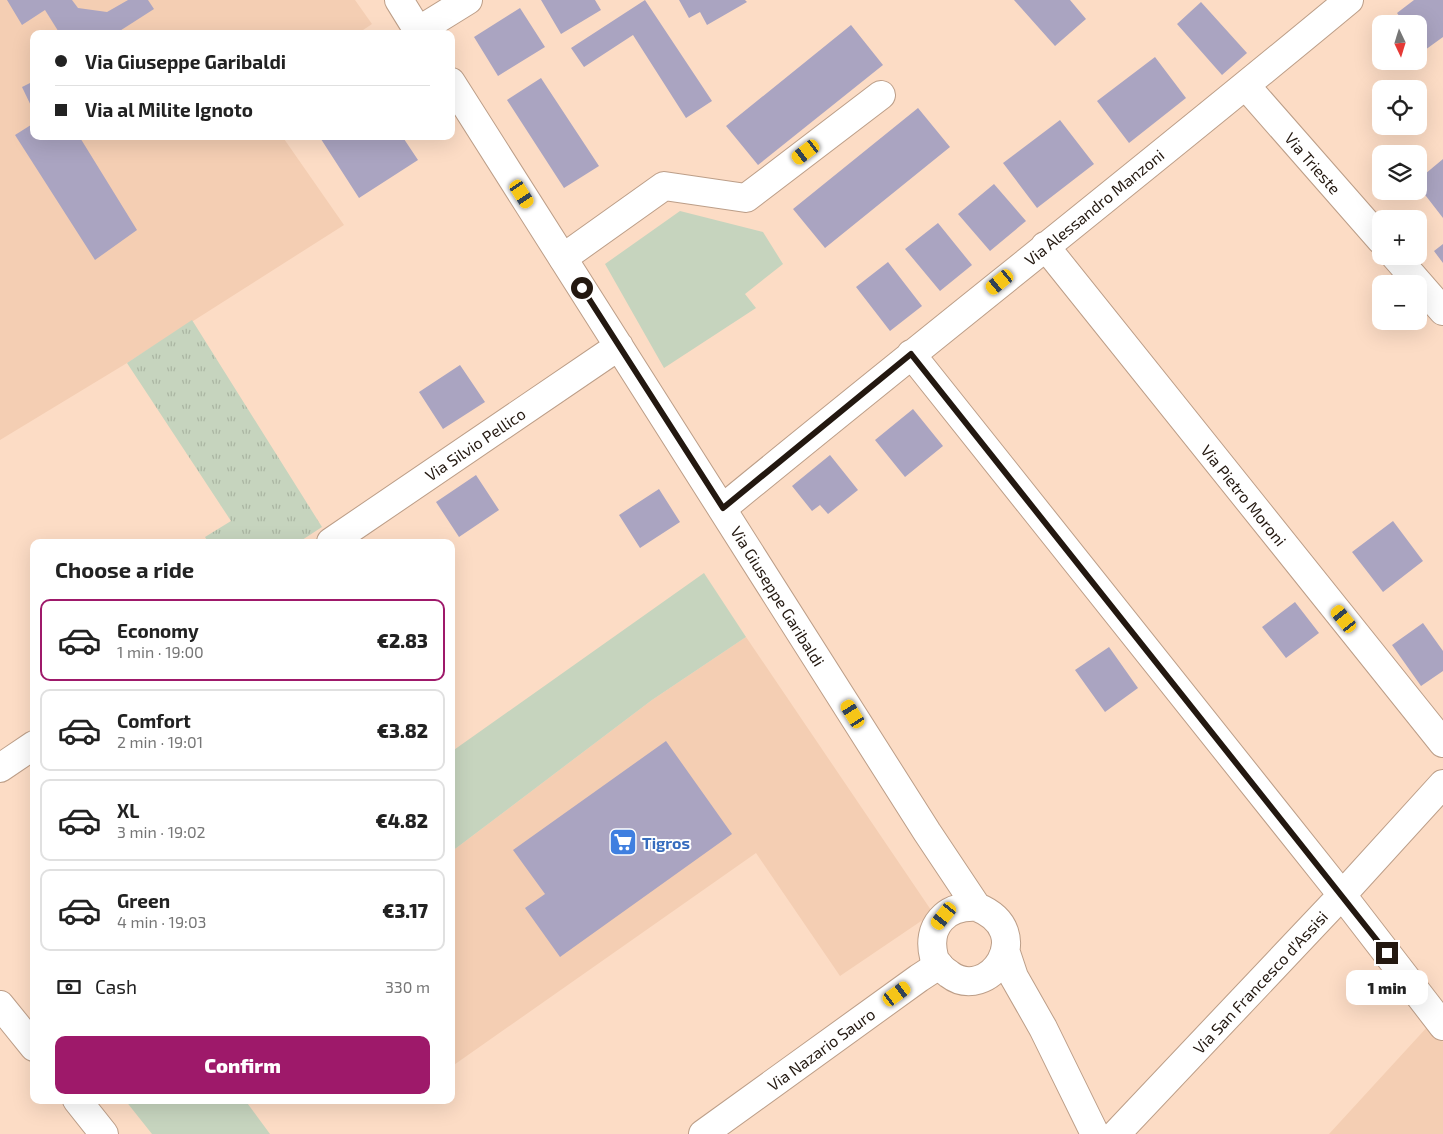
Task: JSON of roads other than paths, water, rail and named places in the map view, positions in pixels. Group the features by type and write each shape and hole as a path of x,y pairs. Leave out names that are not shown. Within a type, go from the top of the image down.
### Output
{"street":[{"path":"399,0 418,30"},
{"path":"422,30 468,0"},
{"name":"Via Alessandro Manzoni","path":"723,508 911,354 1246,86 1349,0"},
{"name":"Via Trieste","path":"1246,86 1372,230"},
{"name":"Via Giuseppe Garibaldi","path":"455,88 927,832 977,907 989,912 998,921 1004,932 1005,950 1014,977 1043,1028 1095,1134"},
{"path":"563,258 664,186 746,198 881,95"},
{"name":"Via Pietro Moroni","path":"1045,246 1443,743"},
{"path":"1403,265 1443,311"},
{"name":"Via Silvio Pellico","path":"335,539 620,346"},
{"path":"911,354 1342,895 1443,1026"},
{"path":"0,768 30,748"},
{"name":"Via San Francesco d'Assisi","path":"1116,1134 1342,895 1443,784"},
{"name":"Via Giuseppe Garibaldi","path":"927,832 949,913"},
{"path":"977,907 965,906 954,909 936,925 932,936 931,968 970,980 988,976 997,968 1004,957 1005,950"},
{"name":"Via Nazario Sauro","path":"703,1134 931,968"},
{"name":"Via Giuseppe Garibaldi","path":"970,980 1001,990 1043,1028"},
{"path":"0,1004 30,1042"},
{"path":"79,1104 104,1134"}],"place":[{"name":"Tigros","path":"623,842"}]}
